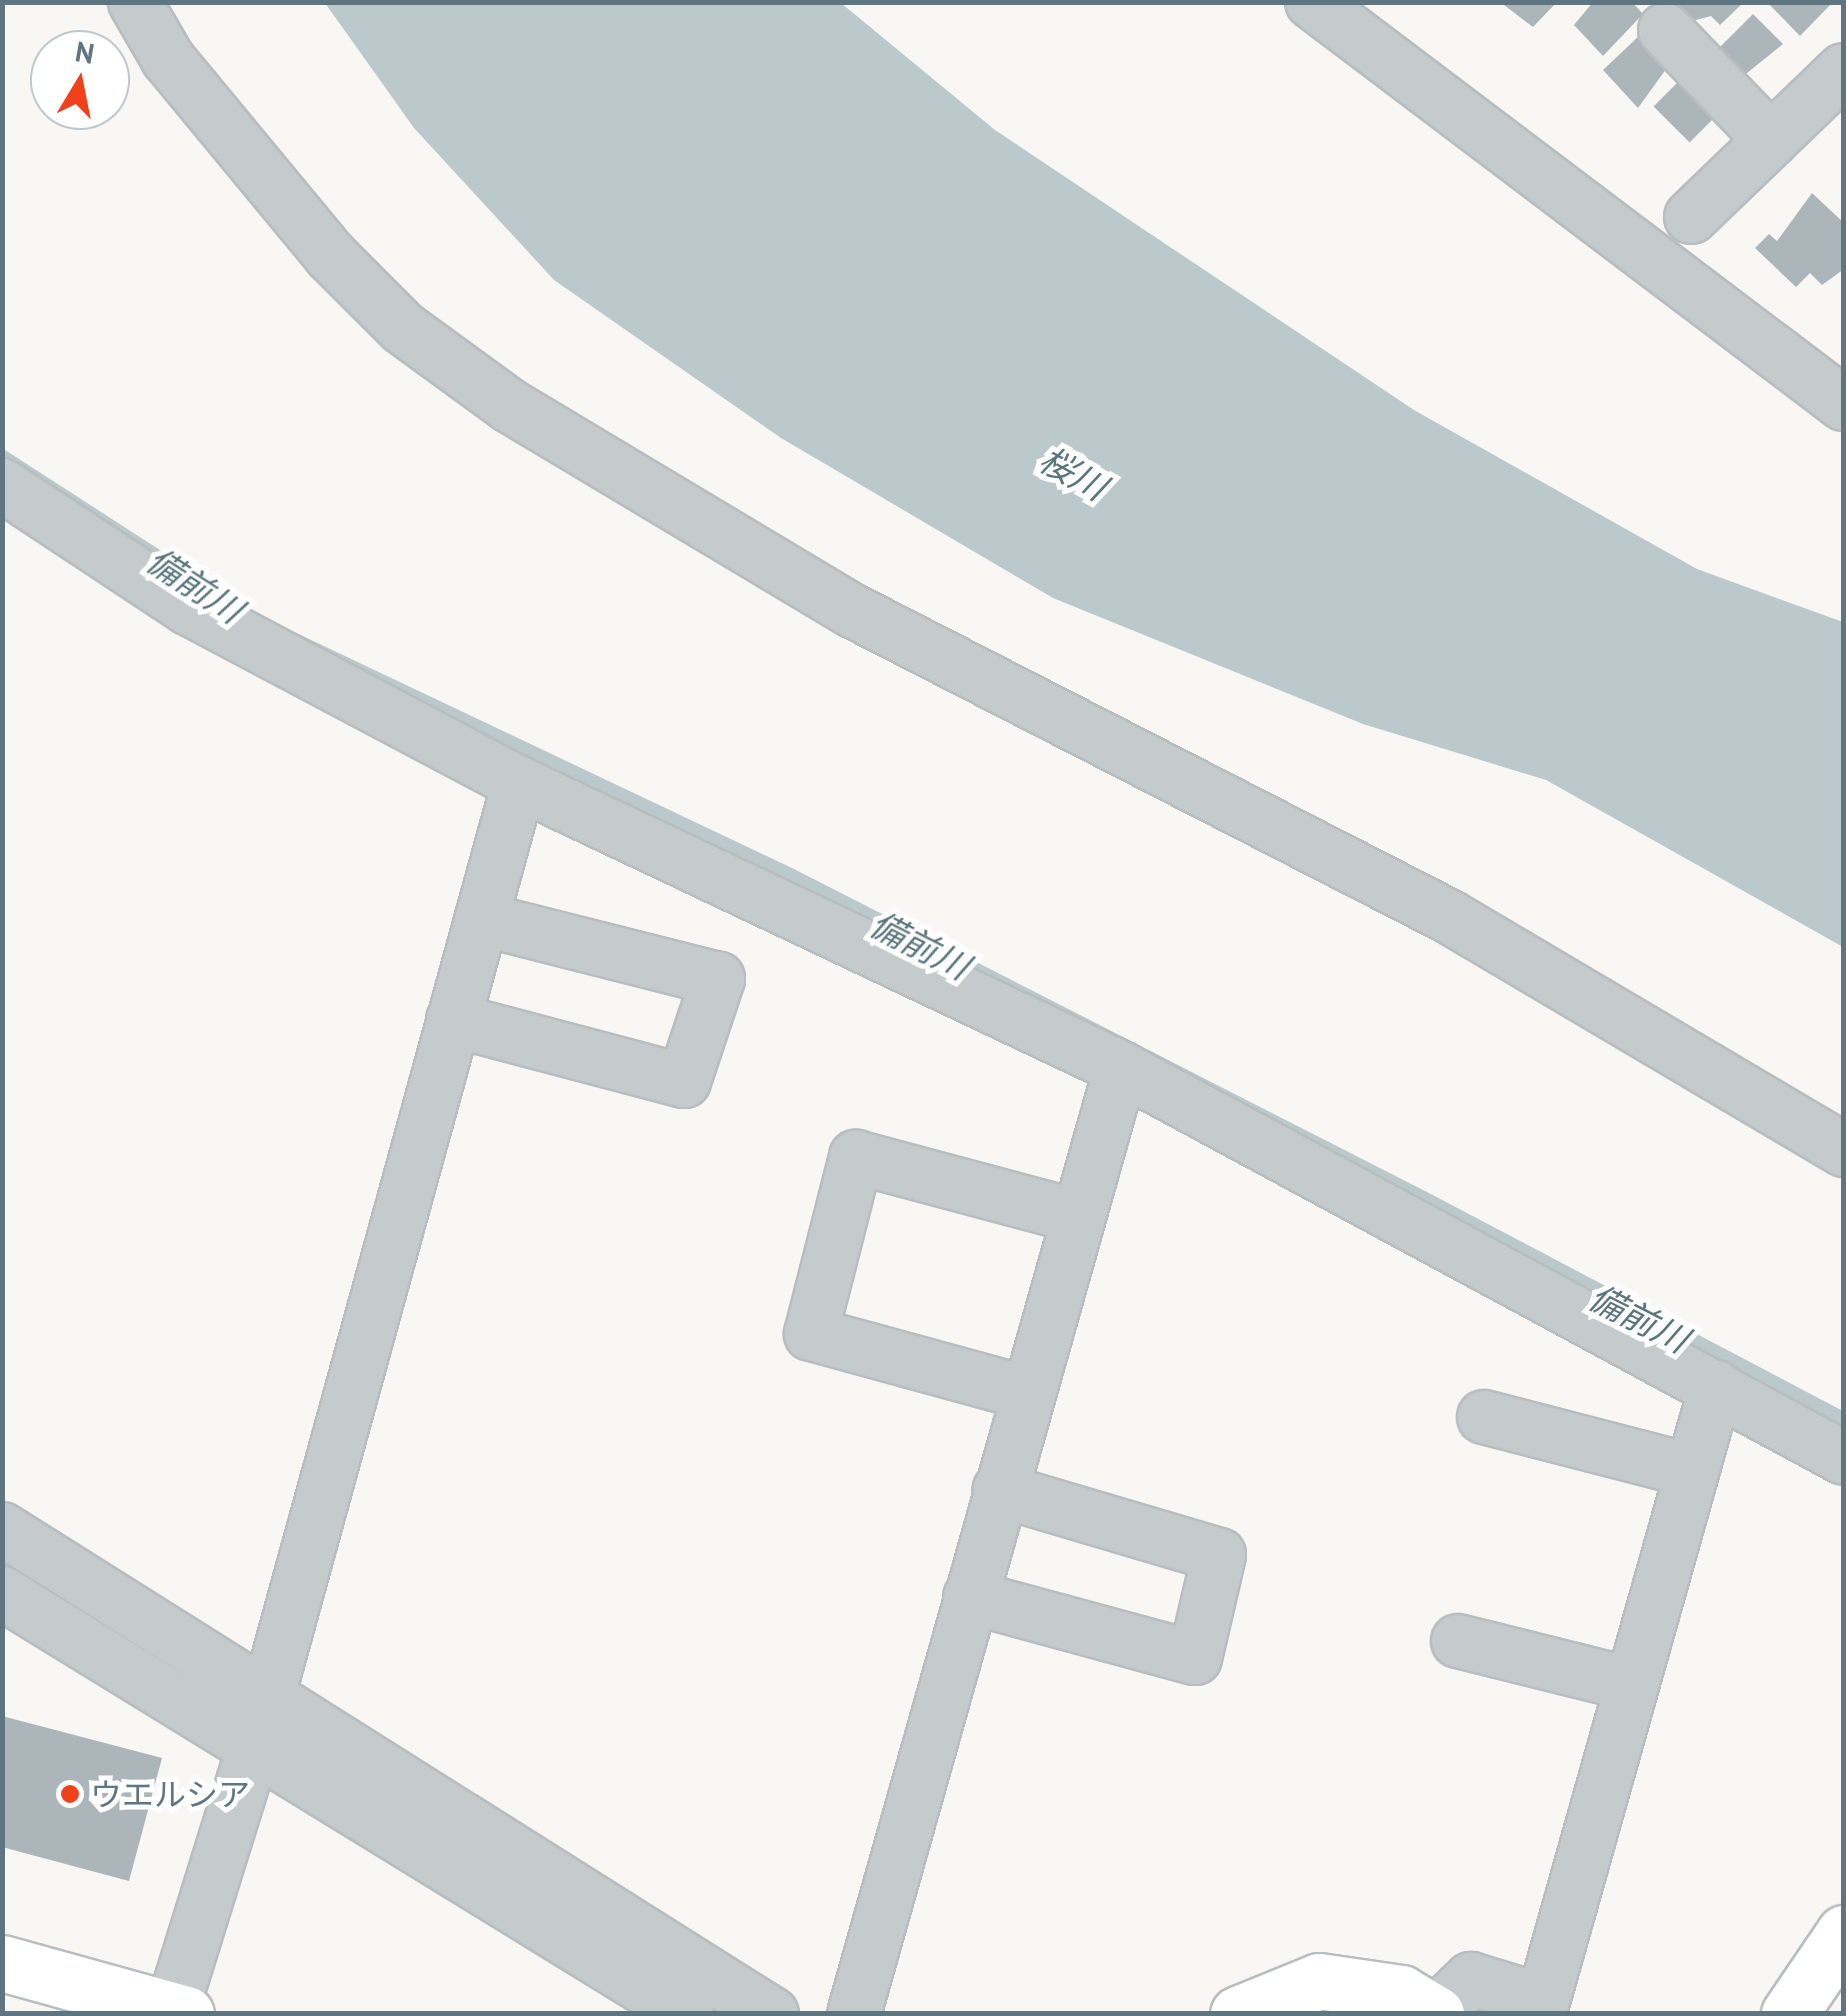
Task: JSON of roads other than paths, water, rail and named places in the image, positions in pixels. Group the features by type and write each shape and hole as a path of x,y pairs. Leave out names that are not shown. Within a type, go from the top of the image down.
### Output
{"main road":[{"path":"1789,2014 1837,1958"},
{"path":"2,1963 179,2012"},
{"path":"1238,2014 1283,1989 1333,1982 1401,1993 1436,2014"}],"street":[{"path":"135,2 168,60 330,254 403,328 510,406 853,611 1450,916 1844,1150"},
{"path":"1312,2 1844,404"},
{"path":"1665,30 1771,140"},
{"path":"1691,217 1844,70"},
{"path":"2,485 188,608 519,783 1121,1068 1844,1458"},
{"path":"179,2012 519,783"},
{"path":"453,1020 684,1080 718,979 481,919"},
{"path":"854,2014 1076,1216 1121,1068"},
{"path":"1027,1393 810,1334 856,1158 1076,1216"},
{"path":"1436,2014 1471,1979 1543,2001 1689,1470 1716,1387"},
{"path":"1484,1416 1689,1470"},
{"path":"970,1597 1195,1658 1218,1554 999,1490"},
{"path":"2,1529 772,2014"},
{"path":"2,1593 688,2014"},
{"path":"1458,1641 1630,1684"}],"water":[{"name":"桜川","path":"325,3 841,3 995,130 1414,410 1697,569 1843,622 1843,947 1546,780 1363,724 1053,598 781,438 554,280 414,128"},
{"name":"備前川","path":"2,448 267,619 794,869 1427,1192 1843,1411 1843,1435 458,737 3,472"}],"place":[{"name":"ウエルシア","path":"70,1794"}]}
